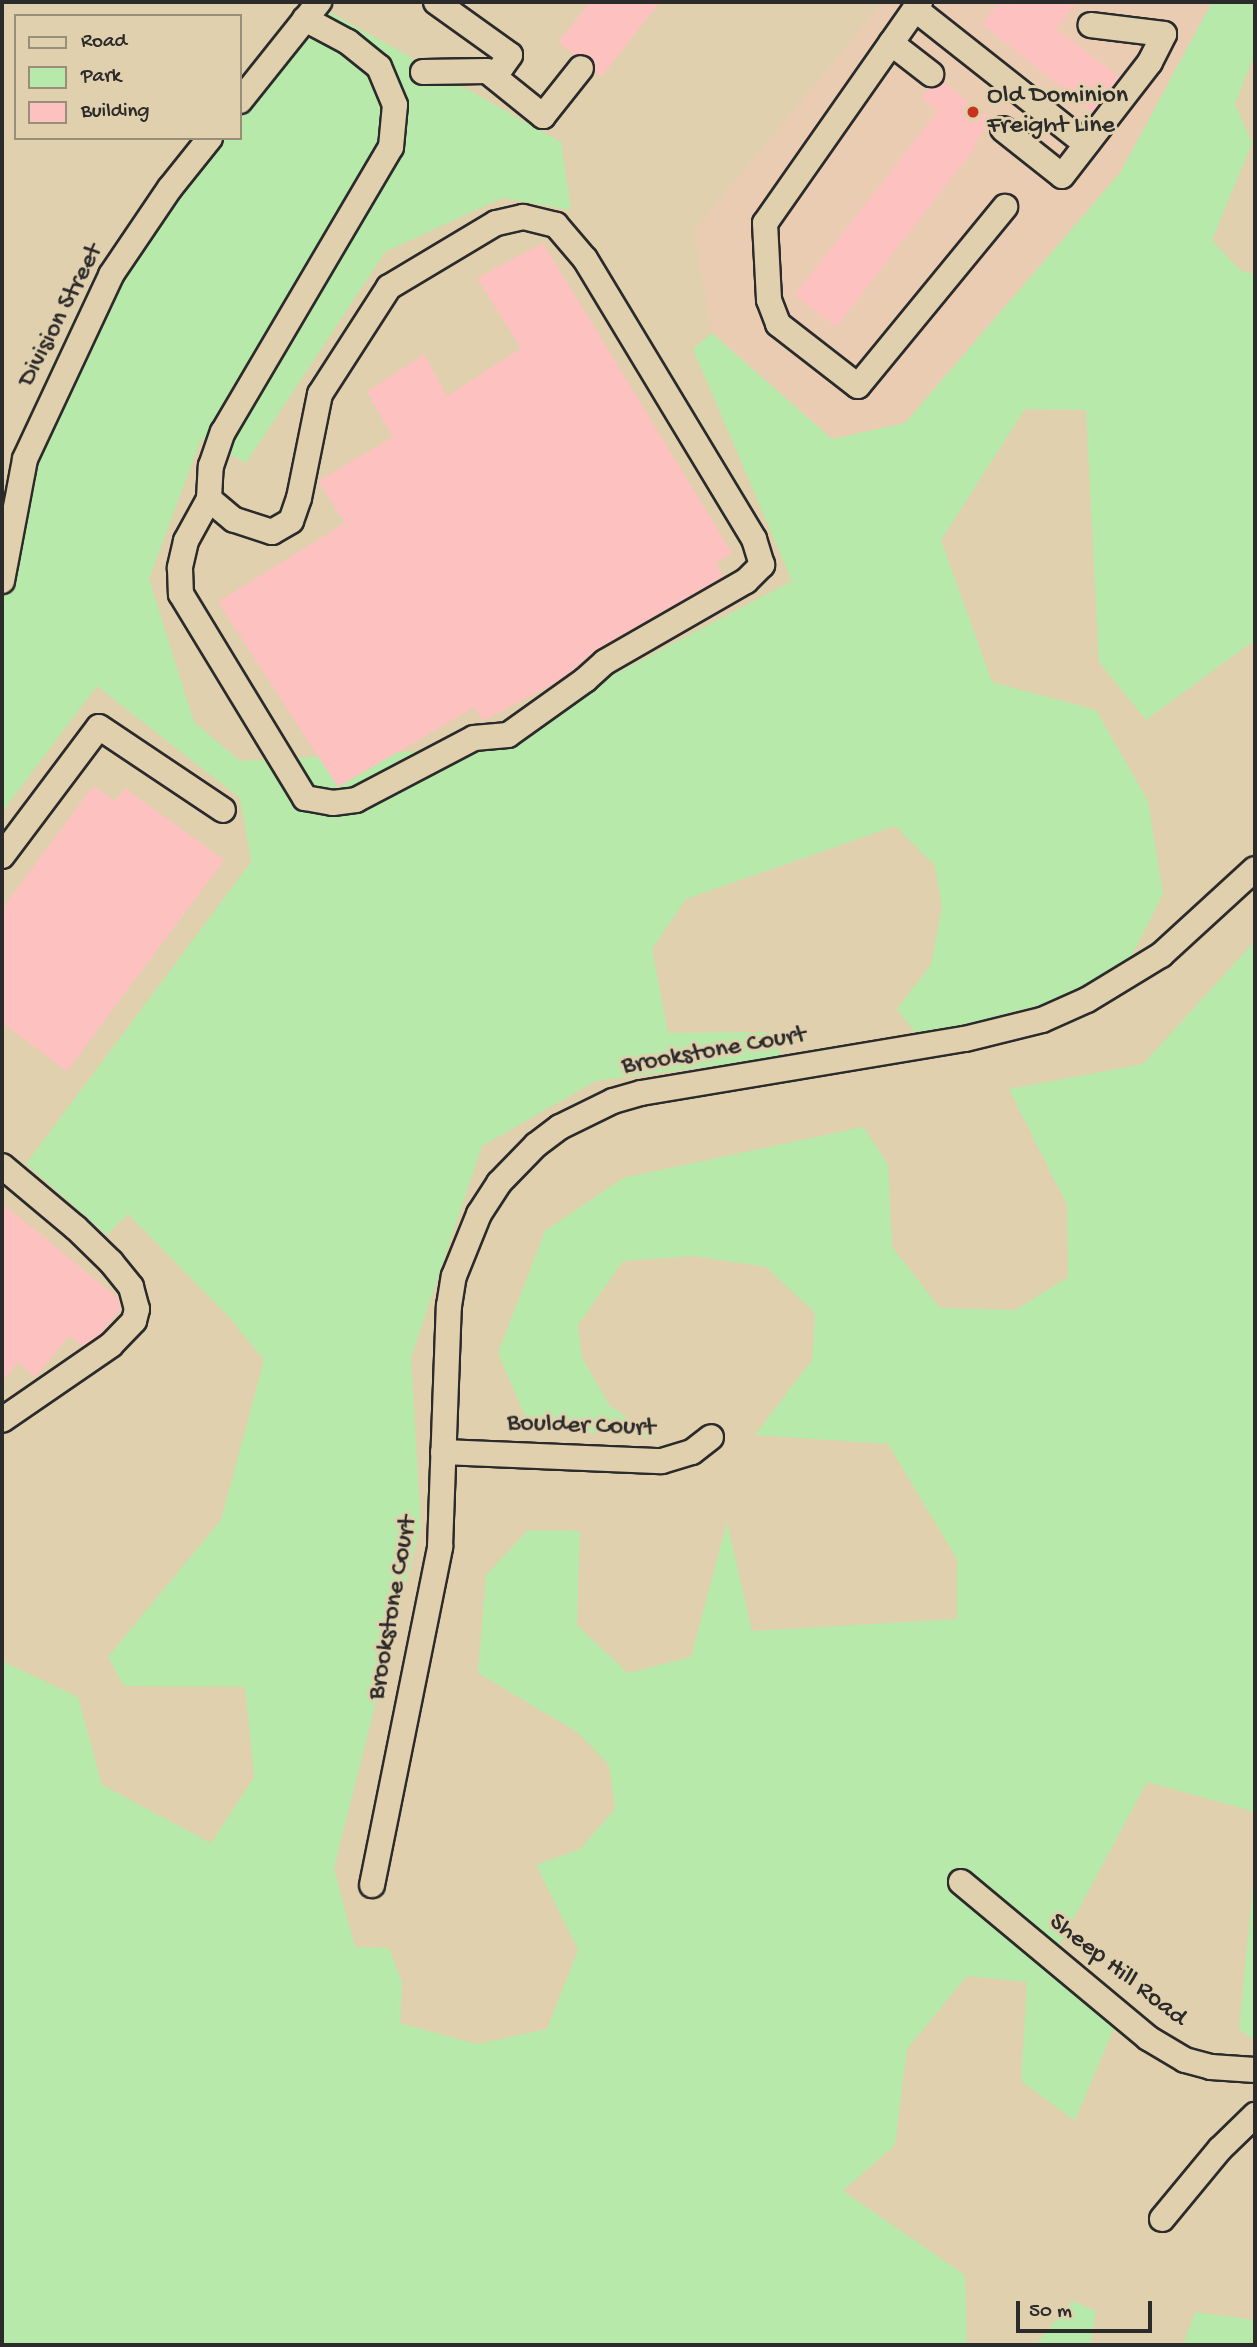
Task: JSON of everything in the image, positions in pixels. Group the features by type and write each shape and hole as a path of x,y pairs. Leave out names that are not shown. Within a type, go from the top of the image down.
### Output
{"street":[{"path":"436,2 510,55 496,75"},
{"path":"1004,206 858,386 778,324 769,300 765,223 917,5 1086,145"},
{"path":"209,499 234,520 271,532 291,522 299,499 320,394 389,287 495,223 523,217 556,225 586,259 754,539 762,565 746,581 605,662 585,680 508,735 474,738 356,800 333,803 305,798 181,594 180,568 186,541 209,499 211,466 223,432 391,147 395,105 379,67 312,10 242,99"},
{"path":"1003,129 1062,176 1150,62 1164,34 1091,25"},
{"path":"891,43 930,74"},
{"path":"424,72 487,71 496,75 543,116 581,68"},
{"name":"Division Street","path":"2,581 25,459 111,275 170,188 208,140"},
{"path":"2,856 99,727 223,810"},
{"name":"Brookstone Court","path":"372,1885 440,1546 449,1306 466,1241 499,1183 519,1160 559,1128 613,1101 641,1093 965,1039 1042,1020 1087,1000 1161,955 1255,869"},
{"path":"2,1166 76,1227 111,1262 131,1287 137,1309 134,1321 111,1345 2,1420"},
{"name":"Boulder Court","path":"443,1452 662,1461 692,1452 711,1437"},
{"name":"Sheep Hill Road","path":"961,1882 1148,2038 1185,2060 1211,2067 1255,2070"},
{"path":"1162,2219 1220,2149 1255,2115"}],"shaded area":[{"path":"883,2 1212,2 1120,173 905,423 832,439 712,333 694,230"}],"green space":[{"path":"312,2 561,142 571,210 502,198 385,252 246,463 201,439 149,579 194,722 240,761 474,748 792,581 693,349 712,333 832,439 905,423 1120,173 1212,2 1255,2 1255,53 1235,104 1252,143 1212,240 1241,271 1255,274 1255,640 1146,720 1099,662 1086,410 1025,409 941,540 992,682 1096,710 1148,801 1163,894 1126,967 1085,994 918,1036 897,1009 931,965 942,907 935,866 895,826 686,899 652,949 668,1033 773,1032 781,1057 596,1081 482,1146 411,1358 421,1524 334,1868 355,1947 389,1948 402,1982 400,2023 477,2044 547,2029 578,1950 536,1865 580,1849 615,1809 609,1765 577,1732 478,1673 486,1575 528,1530 580,1531 577,1625 628,1673 691,1657 727,1522 752,1631 957,1619 957,1559 888,1444 755,1435 812,1360 815,1313 766,1267 693,1256 623,1261 578,1325 582,1357 609,1405 657,1438 530,1428 498,1353 545,1231 623,1178 863,1127 888,1164 892,1247 940,1308 1015,1310 1068,1277 1067,1205 1009,1089 1143,1064 1255,941 1255,1812 1147,1782 1054,1955 1119,2016 1075,2121 1021,2081 1027,1982 967,1976 907,2049 895,2145 843,2191 965,2275 967,2345 2,2345 2,1661 78,1697 102,1785 211,1843 254,1777 245,1687 124,1686 108,1657 221,1520 264,1360 229,1317 128,1214 107,1235 26,1164 251,862 240,798 97,686 2,812 2,581 44,409 206,140 242,140 242,93"},
{"path":"1255,1865 1255,2041 1239,2029"},
{"path":"1072,2301 1096,2311 1091,2345 1035,2345"},
{"path":"1195,2312 1255,2320 1255,2345 1183,2345"}],"building":[{"path":"590,2 660,2 602,76 595,71 595,63 590,56 574,55 558,42"},
{"path":"1000,2 1077,2 1056,29 1119,77 1093,112 982,24"},
{"path":"943,83 992,119 974,143 976,146 836,327 795,295 938,111 922,98 929,89"},
{"path":"543,243 732,553 716,563 723,577 597,649 559,681 483,721 475,707 338,787 218,602 345,523 318,481 393,437 367,392 424,354 447,396 521,348 477,278"},
{"path":"93,786 115,801 125,788 224,860 67,1071 2,1023 2,909"},
{"path":"2,1203 118,1298 121,1308 100,1335 83,1346 69,1336 35,1377 18,1362 2,1382"}],"place":[{"name":"Old Dominion Freight Line","path":"973,112"}]}
